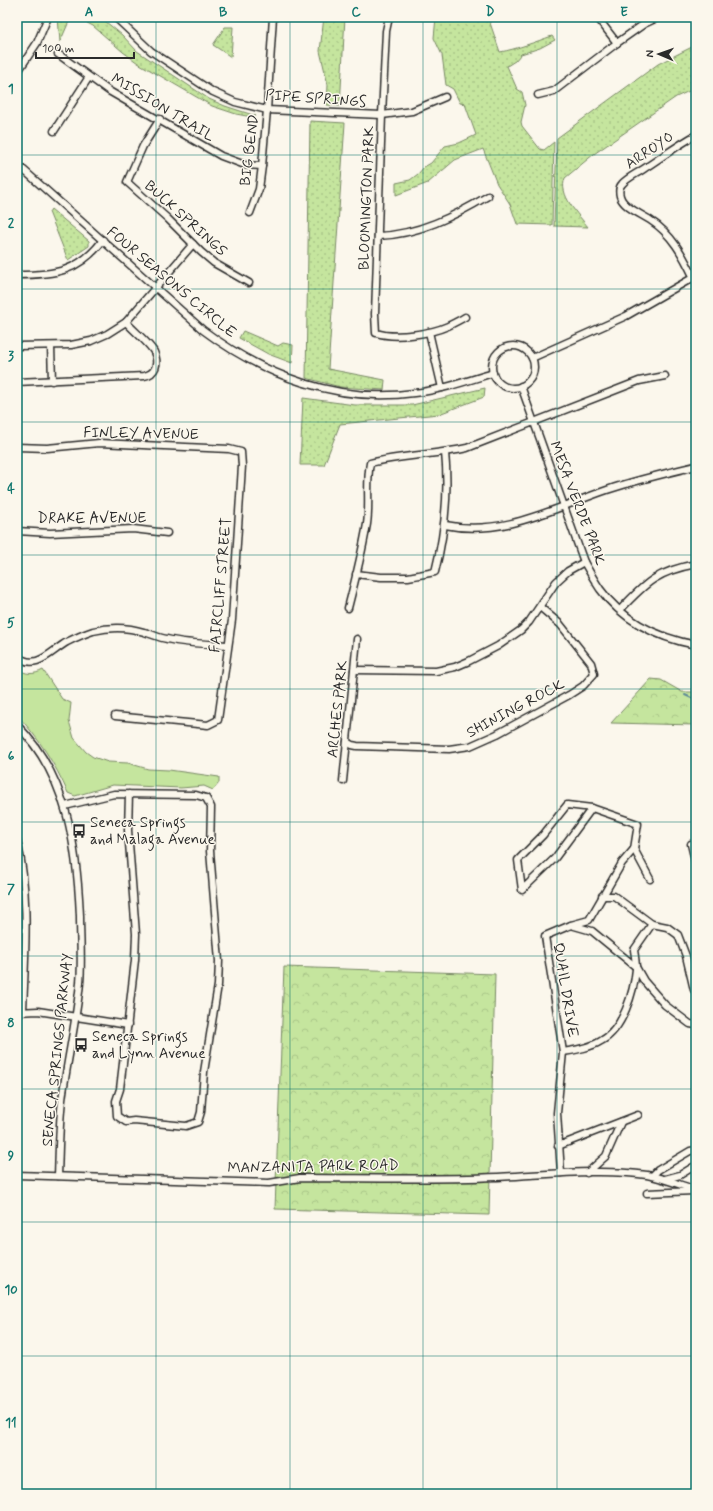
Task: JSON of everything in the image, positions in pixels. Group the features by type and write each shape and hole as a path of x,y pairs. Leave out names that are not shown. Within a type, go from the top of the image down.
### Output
{"street":[{"path":"17,73 37,43 48,17"},
{"name":"PIPE SPRINGS","path":"115,17 151,51 213,92 235,102 267,110 382,115 412,111 445,97"},
{"name":"BIG BEND","path":"250,213 259,188 262,166 267,110 272,17"},
{"name":"BLOOMINGTON PARK","path":"388,17 382,115 375,314 376,333 386,336 429,332"},
{"path":"597,17 617,43"},
{"path":"538,95 554,91 617,43 644,24 659,17"},
{"name":"MISSION TRAIL","path":"58,54 109,91 229,160 245,165 262,166"},
{"path":"54,131 89,77"},
{"name":"BUCK SPRINGS","path":"160,120 143,146 127,182 214,263 249,283"},
{"name":"ARROYO","path":"695,277 668,234 655,223 622,201 619,189 622,184 696,135"},
{"name":"FOUR SEASONS CIRCLE","path":"17,164 204,330 222,344 258,365 318,387 369,395 413,394 442,388 493,373"},
{"path":"378,236 391,236 413,231 464,210 488,196"},
{"path":"17,276 46,275 60,272 84,260 96,250 104,240"},
{"path":"17,346 71,345 91,341 107,334 126,322 157,288 193,244"},
{"path":"532,358 626,316 695,277"},
{"path":"442,388 429,332 448,326 465,317"},
{"path":"17,382 144,376 152,373 156,368 153,351 126,322"},
{"path":"51,346 52,381"},
{"path":"509,346 522,348 528,352 532,358 534,364 531,377 521,386 514,387 502,384 493,373 492,366 497,353 509,346"},
{"path":"348,608 367,524 369,504 368,476 370,464 390,459 467,448 640,381 665,376"},
{"name":"MESA VERDE PARK","path":"521,386 584,562 600,589 620,610 654,633 696,645"},
{"name":"FINLEY AVENUE","path":"17,447 46,448 113,443 229,449 241,452"},
{"name":"FAIRCLIFF STREET","path":"115,716 208,725 218,720 236,573 242,466 241,452"},
{"path":"356,574 381,577 408,577 435,572 445,525 447,472 445,452"},
{"path":"445,525 461,528 497,527 564,506 621,485 696,466"},
{"name":"DRAKE AVENUE","path":"17,531 50,533 133,529 166,533"},
{"path":"354,670 436,671 469,662 512,638 529,622 556,582 568,571 584,562"},
{"path":"620,610 650,580 671,569 696,564"},
{"name":"SHINING ROCK","path":"347,742 352,746 449,750 470,746 497,734 583,686 594,674 591,663 560,624 540,607"},
{"path":"17,656 22,661 31,663 42,660 66,642 79,636 93,631 112,628 136,630 182,642 228,645"},
{"name":"ARCHES PARK","path":"343,781 357,639"},
{"name":"SENECA SPRINGS PARKWAY","path":"17,725 37,750 51,773 65,806 75,853 81,944 80,983 60,1114 58,1176"},
{"path":"65,806 106,795 129,794 196,795 206,798 211,807 210,851 219,961 218,985 204,1072 201,1112 198,1122 186,1126 134,1121 126,1122 117,1116 116,1101 120,1089 134,982 136,934 128,838 129,794"},
{"path":"571,925 589,920 622,863 634,849 638,824 592,808 567,805 543,835 518,860 522,890 555,858 592,808"},
{"path":"17,840 22,859 26,937 20,1011 38,1011 128,1025"},
{"path":"691,844 696,865"},
{"path":"634,849 650,879"},
{"path":"602,896 614,896 652,924 666,927 678,935 686,956 694,990 696,991"},
{"path":"17,918 25,917"},
{"path":"561,1173 557,1113 563,1052 576,1050 602,1041 619,1025 632,991 636,967 634,950 652,924"},
{"path":"571,925 592,932 636,967 644,981 665,1005 690,1024 696,1024"},
{"name":"QUAIL DRIVE","path":"563,1052 545,936 571,925"},
{"path":"558,1146 638,1115"},
{"path":"587,1173 606,1156 621,1122"},
{"path":"652,1176 658,1170 690,1151 696,1150"},
{"path":"665,1179 680,1175 693,1167"},
{"name":"MANZANITA PARK ROAD","path":"17,1175 269,1183 300,1178 497,1177 561,1173 627,1173 665,1179 695,1190"},
{"path":"647,1193 695,1190"}],"green space":[{"path":"58,17 71,17 60,42"},
{"path":"76,17 100,17 122,35 137,51 209,99 256,116 252,117 236,114 212,106 138,63 93,26"},
{"path":"324,17 345,17 340,106 327,105 328,85 320,51"},
{"path":"436,17 488,17 500,52 552,36 555,40 540,48 521,54 515,61 507,66 517,89 522,92 525,105 521,122 522,126 540,149 544,150 554,142 552,225 517,224 510,204 497,184 483,149 455,160 428,183 396,195 396,183 410,180 418,174 424,167 431,163 445,146 459,143 476,135 465,104 460,103 453,89 446,85 442,55 434,38"},
{"path":"225,27 233,27 231,57 213,45"},
{"path":"696,45 696,88 676,97 594,154 565,178 564,191 567,198 574,210 588,227 554,226 557,138 658,64"},
{"path":"310,121 345,123 328,369 385,380 384,390 340,387 306,378"},
{"path":"51,209 89,241 89,246 68,260 49,212"},
{"path":"243,331 278,346 283,343 293,345 292,363 268,354 239,338"},
{"path":"485,388 484,397 439,414 340,424 324,465 300,465 303,398 355,405 412,405"},
{"path":"17,668 30,674 43,670 62,699 71,703 69,721 74,738 86,752 93,757 108,762 128,763 148,769 169,770 219,777 219,783 213,790 204,786 181,788 113,785 75,796 68,793 46,752 17,715"},
{"path":"651,679 661,680 682,692 696,692 696,725 611,723"},
{"path":"284,967 495,974 489,1215 275,1209"}],"waterway":[{"path":"685,695 696,700"}],"place":[{"name":"Seneca Springs and Malaga Avenue","path":"79,831"},
{"name":"Seneca Springs and Lynn Avenue","path":"81,1045"}]}
